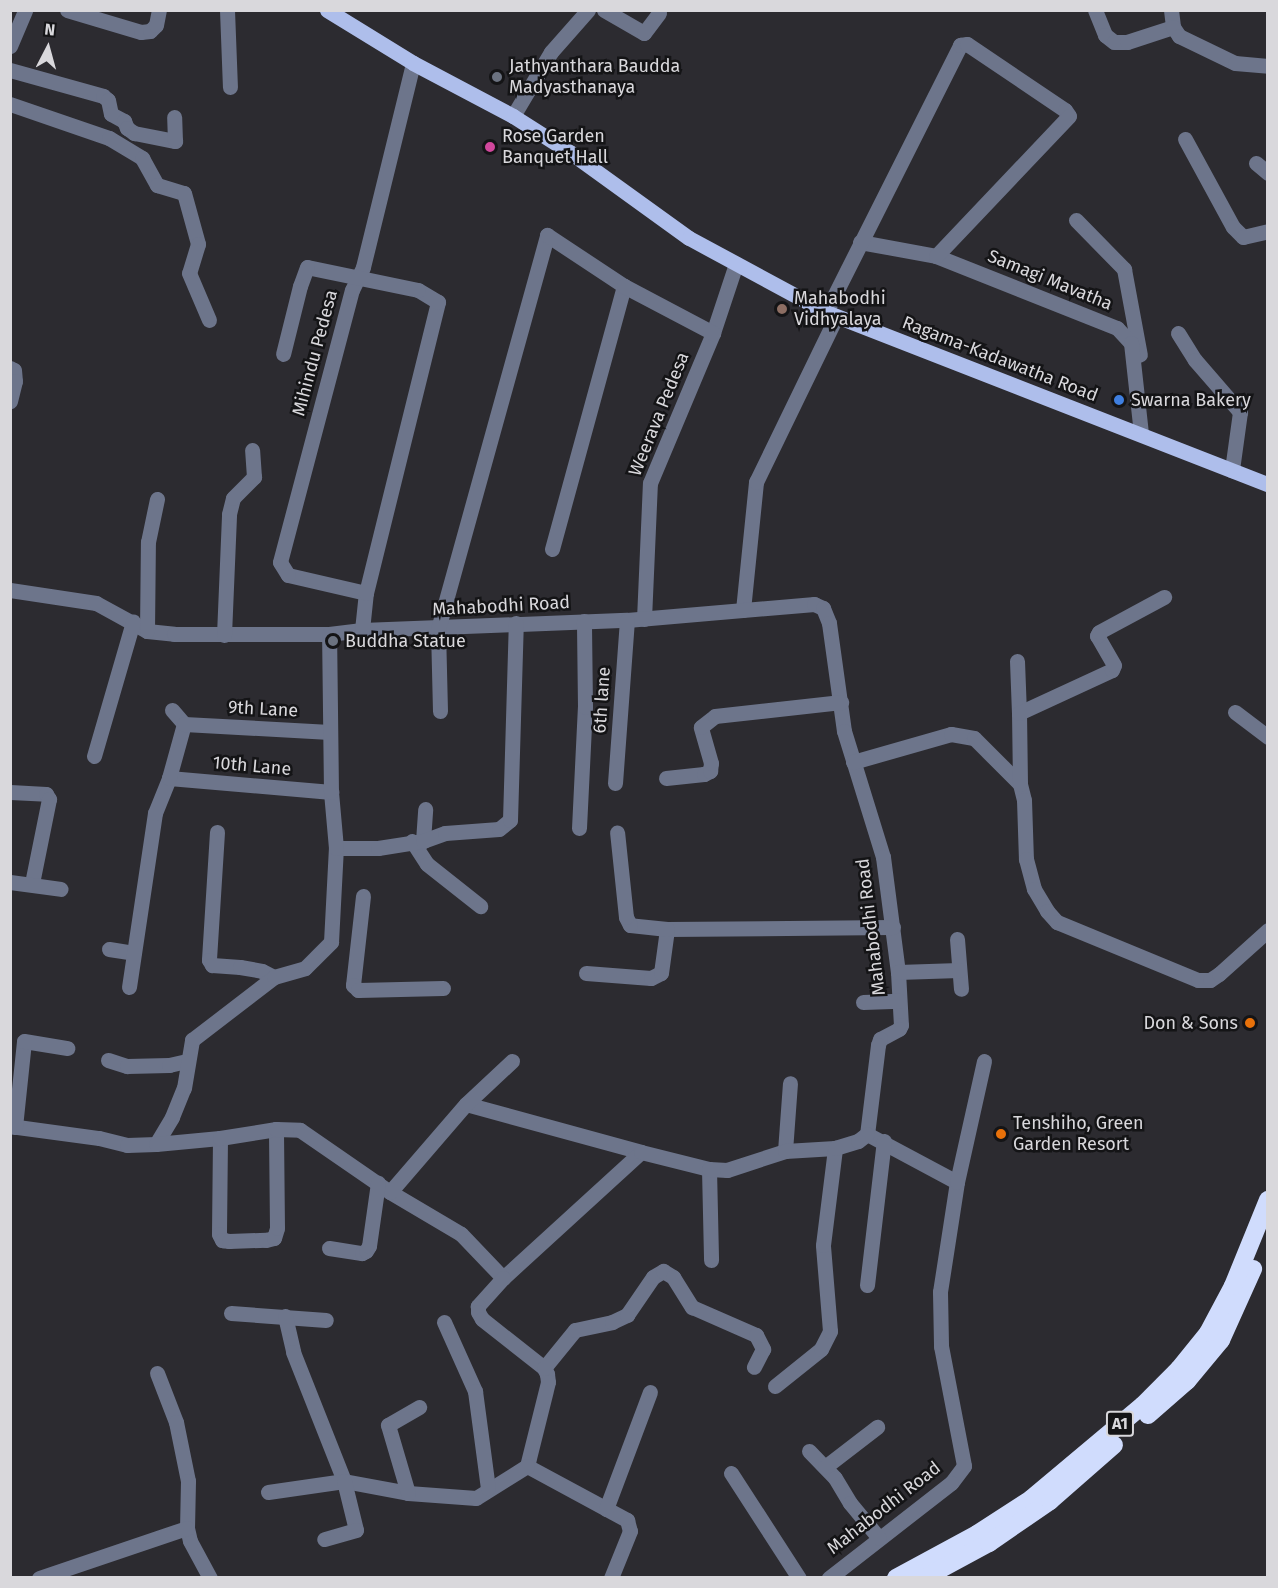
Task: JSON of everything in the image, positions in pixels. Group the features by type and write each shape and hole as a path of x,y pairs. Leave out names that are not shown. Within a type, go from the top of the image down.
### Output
{"highway":[{"name":"A1","path":"896,1578 977,1534 1031,1499 1143,1405 1179,1369 1213,1324 1233,1286 1268,1200"},
{"name":"A1","path":"924,1578 989,1543 1050,1501 1187,1381 1221,1340 1243,1294 1268,1231"}],"main road":[{"name":"Ragama-Kadawatha Road","path":"327,10 413,63 513,116 571,153 689,238 831,314 1268,484"}],"street":[{"path":"10,46 14,23 25,10"},
{"path":"67,10 141,32 150,31 156,25 159,10"},
{"path":"227,10 230,87"},
{"path":"513,116 551,52 588,10"},
{"path":"604,10 644,33 659,13"},
{"path":"1095,10 1105,35 1114,42 1127,42 1173,27"},
{"path":"1171,10 1173,27 1179,36 1235,63 1268,66"},
{"path":"743,610 756,482 831,314 860,242 960,45 967,44 1065,110 1068,116 936,256"},
{"name":"Mihindu Pedesa","path":"366,593 288,575 280,562 349,301 363,267 413,63"},
{"path":"10,70 104,96 108,100 111,114 124,121 127,128 134,134 175,141 174,117"},
{"path":"10,104 109,138 142,158 157,185 184,193 198,244 189,273 209,320"},
{"path":"1185,139 1233,227 1243,237 1268,231"},
{"path":"1076,220 1124,269 1142,352 1135,366"},
{"path":"440,711 438,629 547,235 624,286 713,333"},
{"name":"Samagi Mavatha","path":"860,242 936,256 1117,328 1131,343 1141,434"},
{"name":"Weerava Pedesa","path":"644,619 650,483 713,333 736,264"},
{"path":"283,354 307,267 418,290 438,302 366,593 362,630"},
{"path":"552,549 624,286"},
{"path":"1178,333 1195,360 1240,412 1232,470"},
{"path":"10,368 14,370 15,381 10,401"},
{"path":"224,635 229,514 233,498 254,477 252,450"},
{"path":"10,590 96,603 147,630 148,542 157,499"},
{"path":"1019,713 1112,670 1114,665 1097,636 1099,632 1164,597"},
{"name":"Mahabodhi Road","path":"147,630 174,634 329,634 362,630 438,629 516,623 644,619 814,604 823,608 829,623 844,731 884,857 894,927 900,1028 880,1039 878,1045 867,1134"},
{"name":"6th lane","path":"615,783 627,620"},
{"path":"579,828 585,708 585,621"},
{"path":"94,756 133,622"},
{"path":"336,848 378,848 418,841 445,833 499,830 510,820 516,623"},
{"path":"156,1144 172,1117 184,1088 192,1040 201,1030 274,977 305,968 331,942 336,848 331,792 329,634"},
{"path":"1017,661 1020,784 1024,800 1026,859 1034,889 1047,911 1057,922 1198,980 1210,980 1219,974 1268,930"},
{"path":"666,778 704,774 710,771 711,763 701,727 715,716 841,702"},
{"path":"129,987 155,813 189,724 172,710"},
{"path":"1235,712 1268,737"},
{"name":"9th Lane","path":"189,724 330,732"},
{"path":"853,762 951,734 974,738 1020,784"},
{"name":"10th Lane","path":"169,778 331,792"},
{"path":"10,792 46,794 49,800 32,884"},
{"path":"424,809 418,841 427,864 480,906"},
{"path":"217,832 210,960 212,965 262,971 274,977"},
{"path":"617,832 626,917 630,925 667,929 894,927"},
{"path":"10,882 61,889"},
{"path":"363,896 353,985 358,990 443,988"},
{"path":"586,973 657,976 661,973 667,929"},
{"path":"957,939 961,989"},
{"path":"331,942 357,952"},
{"path":"109,949 134,953"},
{"path":"897,972 959,970"},
{"path":"863,1002 899,1001"},
{"path":"67,1048 24,1041 13,1127 99,1138 127,1145 220,1138 276,1129 300,1130 384,1187 461,1234 504,1278"},
{"path":"108,1060 127,1066 187,1062"},
{"path":"329,1248 362,1253 366,1251 384,1187 512,1061"},
{"name":"Mahabodhi Road","path":"829,1578 951,1483 964,1466 941,1346 940,1292 957,1182 984,1061"},
{"path":"785,1151 790,1083"},
{"path":"466,1104 709,1169 727,1170 785,1151 835,1148 858,1141 867,1134 884,1141 957,1182"},
{"path":"220,1138 219,1234 222,1240 229,1241 266,1240 274,1238 277,1228 276,1129"},
{"path":"867,1286 884,1141"},
{"path":"775,1386 821,1349 830,1331 823,1245 835,1148"},
{"path":"268,1492 344,1481 408,1492 476,1498 488,1488 527,1466 548,1382 544,1368 482,1319 478,1306 504,1278 641,1152"},
{"path":"709,1169 711,1260"},
{"path":"544,1368 574,1330 612,1322 627,1315 652,1277 663,1271 673,1277 692,1307 756,1335 763,1350 754,1367"},
{"path":"231,1313 326,1320"},
{"path":"285,1316 293,1352 344,1481 356,1530 324,1539"},
{"path":"444,1322 475,1391 488,1488"},
{"path":"157,1373 176,1422 188,1481 190,1541 210,1578"},
{"path":"606,1509 650,1392"},
{"path":"408,1492 388,1425 418,1407"},
{"path":"825,1467 876,1427"},
{"path":"809,1451 825,1467 879,1538"},
{"path":"527,1466 627,1520 630,1531 611,1578"},
{"path":"731,1473 799,1578"},
{"path":"39,1578 188,1528"}],"place":[{"name":"Jathyanthara Baudda Madyasthanaya","path":"497,77"},
{"name":"Rose Garden Banquet Hall","path":"490,147"},
{"name":"Mahabodhi Vidhyalaya","path":"782,309"},
{"name":"Swarna Bakery","path":"1119,400"},
{"name":"Buddha Statue","path":"333,641"},
{"name":"Don & Sons","path":"1250,1023"},
{"name":"Tenshiho, Green Garden Resort","path":"1001,1134"}]}
